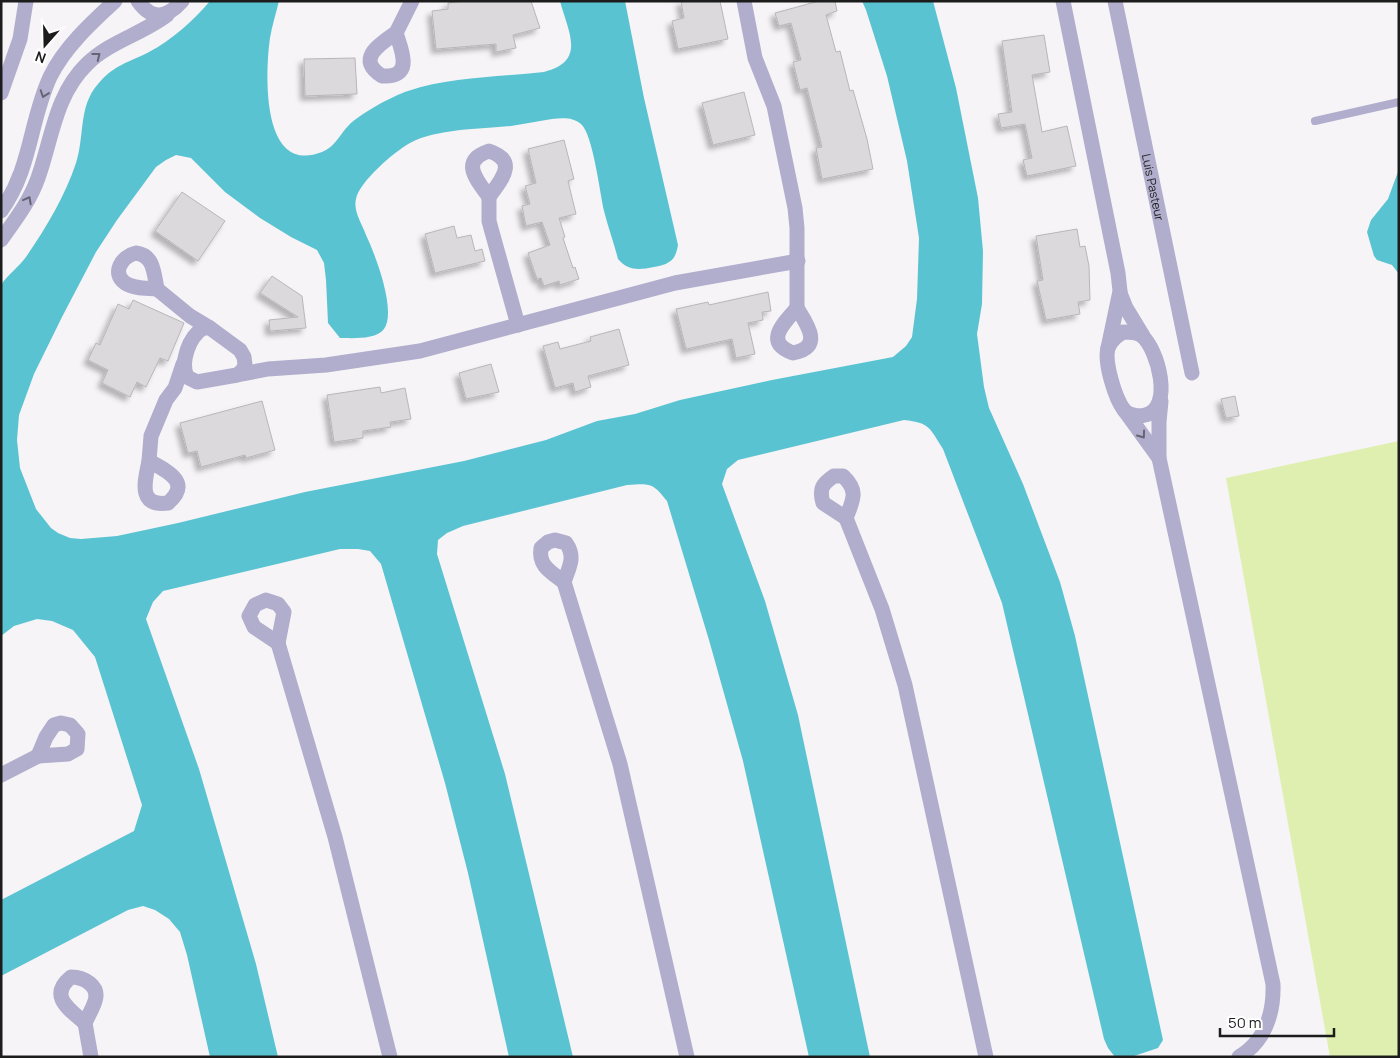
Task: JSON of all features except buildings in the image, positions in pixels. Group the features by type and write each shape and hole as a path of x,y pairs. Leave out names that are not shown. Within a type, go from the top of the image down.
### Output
{"street":[{"path":"1,93 20,39 26,1"},
{"path":"1,211 15,188 22,171 38,111 50,77 72,45 99,15 115,1"},
{"path":"138,1 150,12 158,15 167,14"},
{"path":"1,240 32,193 62,98 73,80 87,63 103,51 155,24 182,1"},
{"path":"396,33 412,1"},
{"path":"744,1 755,58 774,106 795,208 798,260 797,308"},
{"path":"1063,1 1118,273 1120,292 1126,308 1155,356 1161,385 1159,458 1273,984 1273,1002 1269,1019 1254,1045 1240,1057"},
{"name":"Luis Pasteur","path":"1115,1 1192,373"},
{"path":"489,197 489,221 518,325"},
{"path":"175,388 268,369 326,365 420,351 675,283 798,260"},
{"path":"157,289 190,316 268,369"},
{"path":"1120,292 1108,348 1107,357 1110,376 1125,412 1159,458"},
{"path":"149,461 151,436 166,400 175,388 193,338 194,325 190,316"},
{"path":"193,338 204,328 210,328"},
{"path":"1108,348 1113,338 1124,332 1134,332 1143,336"},
{"path":"237,376 243,370 245,364 240,350"},
{"path":"184,364 187,377 197,382"},
{"path":"1125,412 1137,416 1146,415 1155,410 1161,401"},
{"path":"846,518 882,609 905,685 986,1057"},
{"path":"564,582 620,764 687,1057"},
{"path":"278,643 335,837 390,1057"},
{"path":"1,775 38,756"},
{"path":"85,1023 91,1057"}],"lane":[{"path":"1315,121 1399,102"}],"green space":[{"path":"1399,441 1399,1057 1330,1057 1226,478"}],"water":[{"path":"210,1 279,1 268,54 268,96 271,117 277,136 287,149 302,155 327,150 349,125 368,111 401,93 441,83 544,72 557,67 566,61 570,53 571,44 570,34 560,1 625,1 644,98 678,245 677,250 673,259 667,263 649,268 630,268 618,259 604,211 596,165 589,139 581,124 574,120 552,119 511,126 445,132 421,138 396,153 370,176 359,192 355,204 358,217 383,282 388,309 384,329 370,337 340,338 328,323 324,263 317,250 260,218 225,192 191,158 176,155 156,167 96,252 34,374 19,415 17,440 20,468 36,509 51,528 70,538 117,536 305,492 464,461 546,440 597,421 635,414 680,400 893,357 906,346 912,337 917,299 919,238 907,161 887,76 862,1 933,1 956,88 978,198 983,251 982,304 977,334 984,387 989,408 1023,484 1060,582 1075,636 1163,1040 1158,1048 1131,1057 1115,1057 1104,1039 1002,603 943,449 928,427 904,420 738,460 727,469 722,484 765,601 798,715 870,1057 809,1057 743,761 709,640 667,501 655,488 647,484 627,485 463,526 447,533 438,540 437,554 505,774 573,1057 509,1057 468,873 445,783 381,564 370,551 358,549 340,549 163,591 153,602 146,619 199,769 256,964 278,1057 210,1057 180,932 169,919 155,910 143,906 128,910 1,976 1,900 134,831 142,805 95,657 73,630 52,621 37,619 14,626 1,636 1,285 26,257 61,200 79,153 87,102 98,84 116,68 149,52 174,36 197,16"},
{"path":"1399,169 1399,274 1392,265 1377,260 1367,232 1371,220 1388,199"}]}
